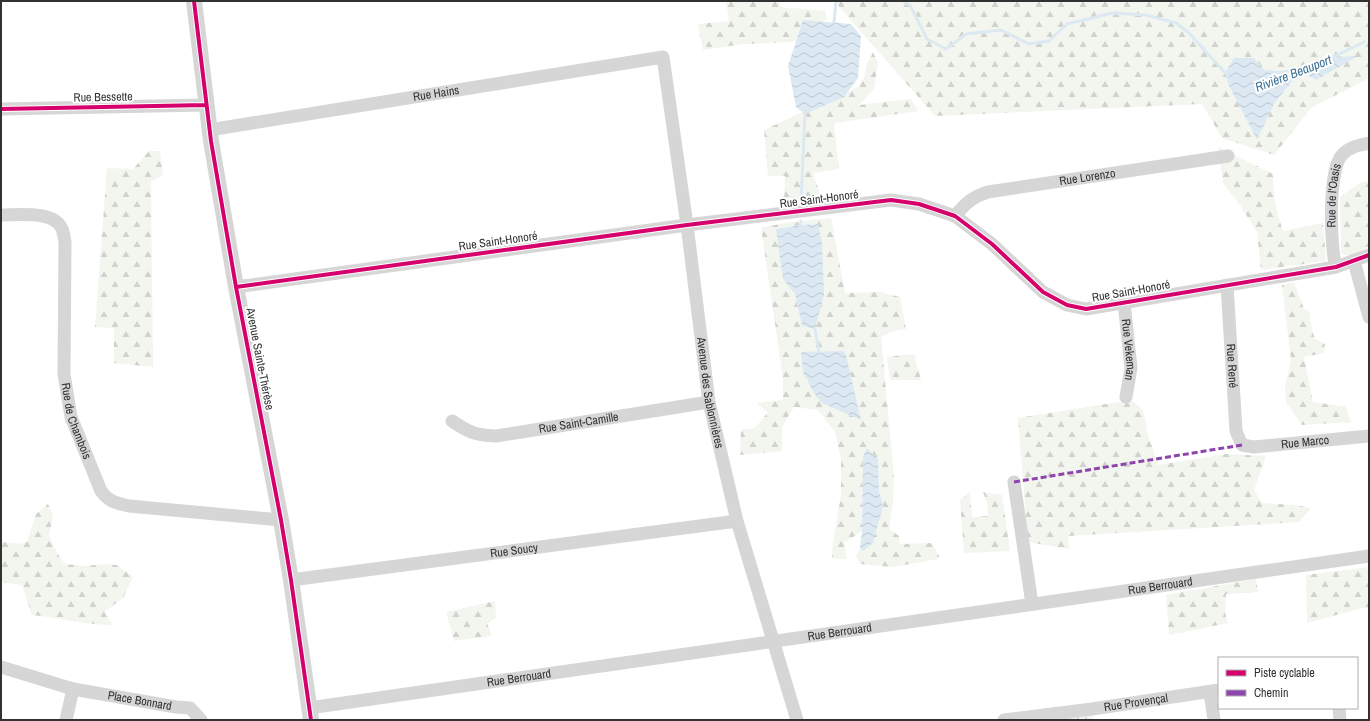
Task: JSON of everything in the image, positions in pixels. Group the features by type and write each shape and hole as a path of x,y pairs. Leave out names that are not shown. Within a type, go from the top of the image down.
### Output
{"street":[{"name":"Avenue Sainte-Thérèse","path":"194,1 209,130 236,287 281,520 310,714"},
{"name":"Rue Hains","path":"209,130 663,57"},
{"name":"Avenue des Sablonnières","path":"663,57 687,225 709,402 737,521 796,720"},
{"name":"Rue Bessette","path":"1,109 206,105"},
{"name":"Rue de l'Oasis","path":"1336,267 1332,248 1332,189 1336,165 1340,156 1347,150 1355,146 1369,143"},
{"name":"Rue Lorenzo","path":"955,216 965,204 976,195 988,192 1228,156"},
{"name":"Rue Saint-Honoré","path":"236,287 687,225 891,200 919,204 955,216 992,244 1043,292 1066,305 1086,309 1336,267 1369,255"},
{"name":"Rue de Chambois","path":"1,215 38,215 56,221 62,228 65,242 64,374 72,417 101,491 107,499 129,506 281,520"},
{"path":"1354,261 1369,317"},
{"name":"Rue René","path":"1227,285 1236,432 1242,445"},
{"name":"Rue Vekeman","path":"1124,302 1131,368 1126,397"},
{"name":"Rue Saint-Camille","path":"452,421 467,432 482,436 496,436 709,402"},
{"name":"Rue Marco","path":"1242,445 1254,447 1369,436"},
{"path":"1014,482 1032,604"},
{"name":"Rue Soucy","path":"291,580 737,521"},
{"name":"Rue Berrouard","path":"310,714 773,641 1369,556"},
{"name":"Place Bonnard","path":"1,667 73,689 176,707 190,708 201,720"},
{"path":"66,720 73,689"},
{"path":"1214,691 1214,720"},
{"name":"Rue Provençal","path":"1004,720 1092,715 1214,691"},
{"path":"1339,709 1340,720"}],"green space":[{"path":"726,1 779,1 781,7 825,11 827,19 793,42 743,44 703,50 698,24 729,21"},
{"path":"834,1 1369,1 1369,78 1311,108 1274,155 1222,138 1202,104 935,116","holes":["1357,56 1337,67 1306,74 1292,82 1275,102 1257,140 1228,84 1225,73 1254,58 1264,70 1281,71 1335,57"]},
{"path":"873,52 878,63 874,89 859,105 911,99 918,111 834,123 839,169 813,173 822,200 784,205 785,176 768,176 764,130 858,87 864,78 867,64"},
{"path":"1218,147 1273,174 1275,203 1283,231 1323,223 1326,261 1261,270 1257,232 1240,205 1223,183"},
{"path":"149,151 160,151 163,175 151,182 153,367 114,363 114,328 95,327 107,168 133,169"},
{"path":"1369,181 1369,246 1351,256 1341,254 1340,197 1361,182"},
{"path":"831,218 845,293 879,292 900,297 906,329 893,331 881,337 894,476 893,502 889,529 899,536 900,544 932,543 939,556 938,559 893,567 860,564 856,556 860,548 863,551 883,506 879,491 878,459 863,457 862,531 844,543 847,559 832,559 841,494 841,458 835,432 818,410 794,407 782,427 782,451 740,455 741,430 755,428 768,412 756,403 783,400 783,378 761,228 784,223","holes":["818,224 802,326 795,294 776,229","801,352 819,352 803,372"]},
{"path":"1294,282 1304,309 1309,311 1315,339 1325,344 1324,353 1304,357 1313,402 1346,407 1351,422 1302,425 1286,402 1285,387 1291,360 1282,285"},
{"path":"914,354 921,380 890,380 887,357"},
{"path":"1131,400 1143,410 1147,431 1158,465 1226,454 1266,456 1254,490 1262,503 1295,505 1311,508 1299,522 1068,536 1069,549 1028,542 1018,418"},
{"path":"970,492 972,517 988,516 987,502 983,492 1002,495 1010,551 964,553 960,500"},
{"path":"48,504 53,515 49,536 57,553 65,564 86,566 104,564 117,565 133,577 123,598 104,612 113,625 82,623 32,615 22,585 1,582 1,542 20,544 27,542 36,514"},
{"path":"1369,567 1369,608 1362,608 1307,623 1306,575"},
{"path":"1256,579 1258,592 1226,594 1225,612 1228,623 1169,635 1166,595"},
{"path":"495,601 496,618 487,623 492,636 454,641 446,612"},
{"path":"1092,709 1093,720 1030,720"}],"water":[{"path":"803,20 851,24 861,36 858,78 844,97 805,114 796,107 788,66"},
{"path":"1358,56 1316,80 1306,74 1292,82 1275,102 1257,140 1228,84 1225,73 1234,58 1254,58 1264,70 1281,71 1335,57"},
{"path":"818,224 822,243 824,295 815,329 802,326 795,294 783,279 776,229"},
{"path":"843,351 846,355 861,420 822,403 814,393 803,372 801,352"},
{"path":"867,448 878,459 879,491 883,506 873,543 863,551 860,548 862,531 863,457"}],"waterway":[{"path":"834,22 836,1"},
{"name":"Rivière Beauport","path":"903,1 910,5 927,39 946,49 966,34 1001,30 1029,44 1049,41 1067,24 1113,13 1146,15 1176,23 1189,33 1228,76"},
{"name":"Rivière Beauport","path":"1333,57 1364,42"},
{"path":"801,202 805,114"},
{"path":"800,225 801,221"},
{"path":"815,329 819,352"}],"marked path":[{"path":"1014,482 1242,445"}],"cycle path":[{"path":"194,1 211,141 236,287 281,520 311,720"},
{"path":"1,109 206,105"},
{"path":"236,287 687,225 891,200 919,204 955,216 992,244 1043,292 1067,305 1086,309 1336,267 1369,255"}]}
